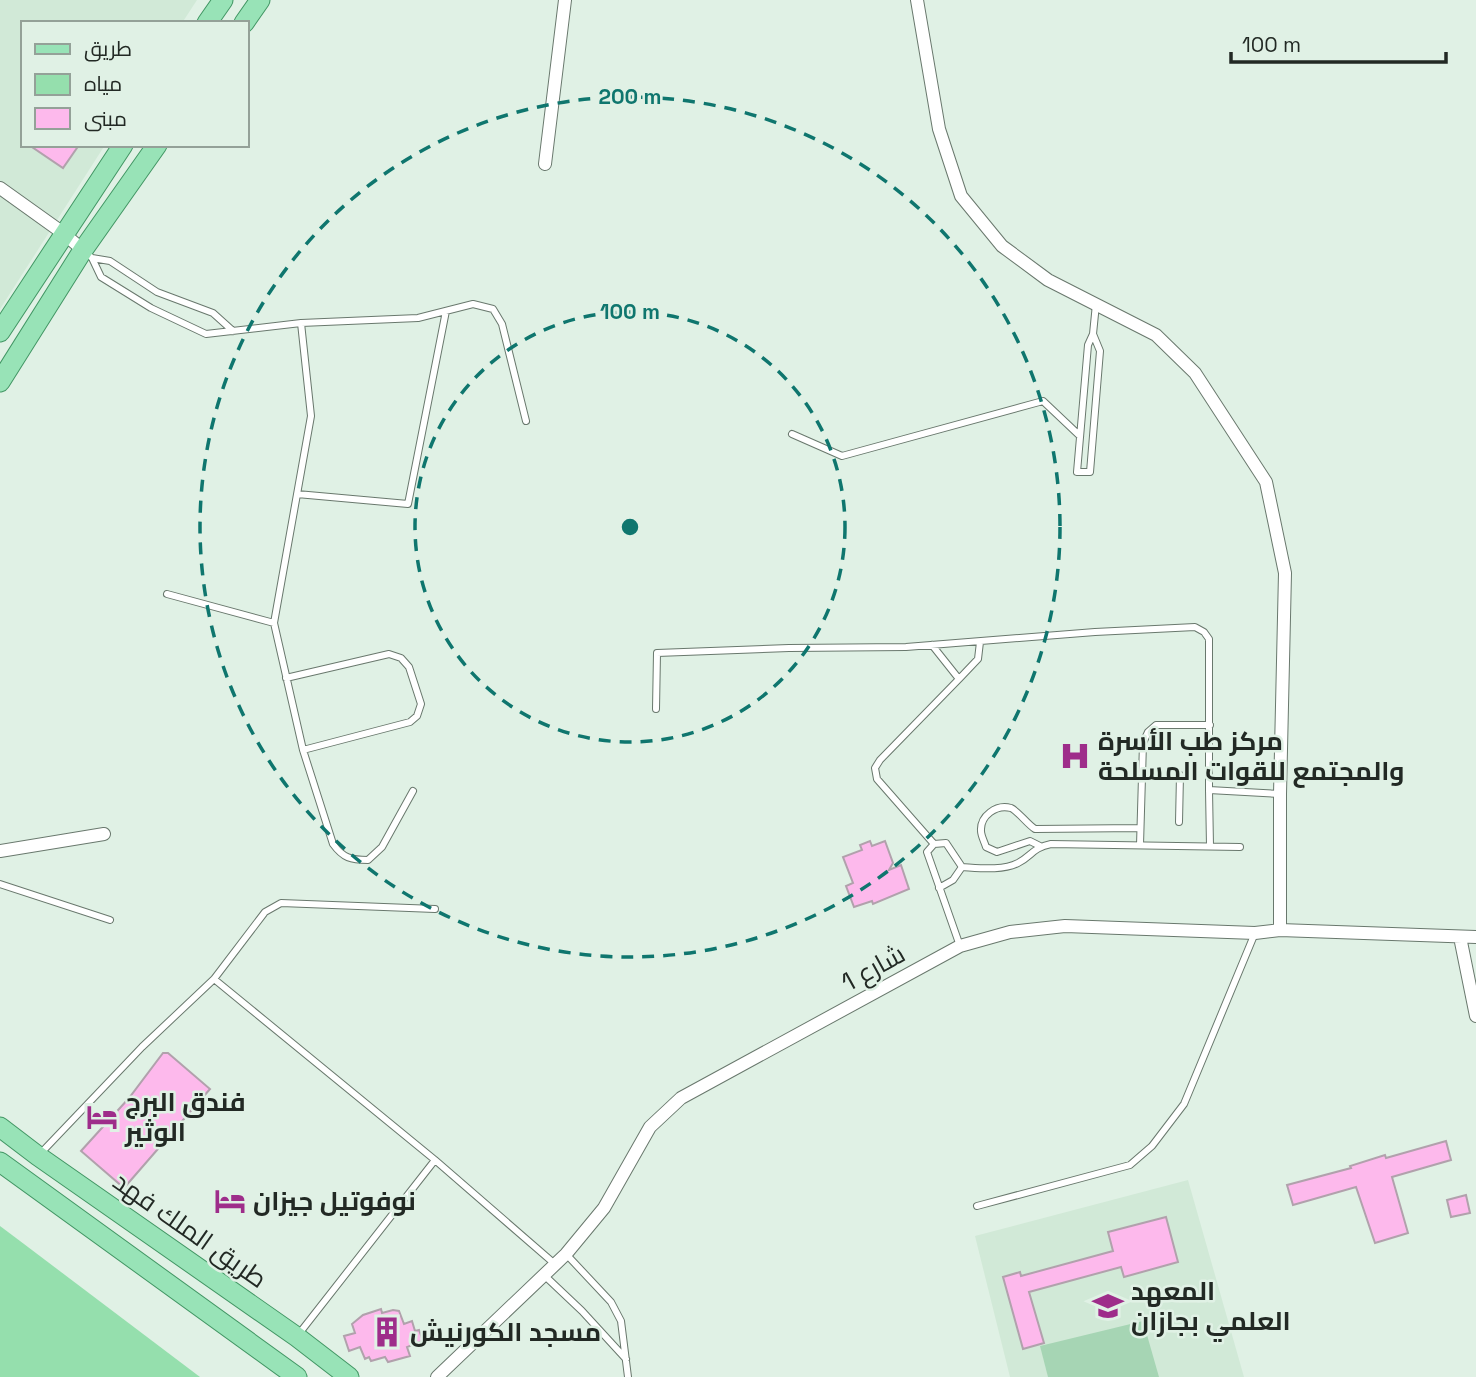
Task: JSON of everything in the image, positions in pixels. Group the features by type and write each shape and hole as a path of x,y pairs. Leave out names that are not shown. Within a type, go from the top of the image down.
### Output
{"main road":[{"path":"208,21 223,0"},
{"path":"245,21 260,0"},
{"path":"0,332 122,147"},
{"path":"0,382 156,147"},
{"name":"طريق الملك فهد","path":"0,1127 297,1337 349,1377"},
{"path":"0,1162 297,1377"}],"street":[{"path":"545,164 565,0"},
{"path":"917,0 939,130 961,196 1002,246 1048,280 1156,335 1195,373 1266,482 1285,573 1280,930"},
{"path":"0,188 63,233 87,254"},
{"path":"0,851 104,834"},
{"name":"شارع 1","path":"436,1377 566,1254 604,1208 650,1127 681,1098 960,946 1010,932 1065,926 1476,937"},
{"path":"1460,937 1476,1016"}],"lane":[{"path":"87,254 110,261 157,292 213,313 233,331"},
{"path":"87,254 101,277 151,308 206,334 300,323 418,318 472,304 493,309 502,324 526,421"},
{"path":"151,308 157,292"},
{"path":"1093,334 1100,351 1090,472 1077,472 1088,345 1093,334 1096,304"},
{"path":"297,494 408,504 446,311"},
{"path":"300,323 311,416 274,623 303,750 333,844 341,856 368,860 382,847 412,791"},
{"path":"792,434 842,456 1043,401 1080,436"},
{"path":"167,594 274,623"},
{"path":"656,709 657,653 932,645 1195,627 1209,639 1210,846"},
{"path":"934,844 877,779 876,768 880,760 978,659 980,642"},
{"path":"932,645 958,679"},
{"path":"286,678 389,654 401,658 409,667 421,705 417,716 410,722 303,750"},
{"path":"1140,845 1143,743 1147,732 1156,725 1210,725"},
{"path":"1180,775 1180,822"},
{"path":"1209,790 1280,794"},
{"path":"1040,846 1030,841 997,852 986,847 981,831 985,817 996,807 1010,808 1035,830 1140,828"},
{"path":"960,946 927,852 934,844 947,843 962,867"},
{"path":"962,867 993,867 1017,863 1040,846 1051,844 1240,847"},
{"path":"939,888 953,880 962,867"},
{"path":"0,884 110,920"},
{"path":"38,1156 142,1047 214,979 265,912 281,903 435,909"},
{"path":"977,1206 1130,1165 1152,1146 1184,1104 1255,933"},
{"path":"214,979 435,1160 556,1265"},
{"path":"297,1337 435,1160"},
{"path":"566,1254 611,1302 621,1321 627,1376"},
{"path":"545,1276 627,1360"}],"shaded area":[{"path":"0,0 197,0 183,21 21,21 21,147 104,147 0,309"},
{"name":"المعهد العلمي بجازان","path":"1188,1180 1244,1377 1010,1377 975,1236"},
{"path":"1143,1321 1159,1377 1048,1377 1040,1346"}],"water":[{"path":"0,1226 20,1241 200,1377 0,1377"}],"building":[{"path":"32,147 78,147 63,168"},
{"path":"870,841 872,846 885,841 893,863 889,870 901,865 909,889 873,904 872,901 854,907 846,886 853,883 843,857 862,850 860,845"},
{"path":"163,1053 168,1053 210,1089 124,1188 81,1151 129,1098"},
{"path":"1446,1141 1451,1160 1392,1177 1408,1233 1375,1243 1356,1187 1293,1205 1287,1185 1351,1168 1350,1166 1385,1155 1386,1158"},
{"path":"1466,1195 1470,1213 1451,1217 1447,1200"},
{"name":"المعهد العلمي بجازان","path":"1166,1217 1178,1262 1124,1277 1121,1267 1029,1292 1044,1343 1023,1349 1003,1277 1020,1272 1021,1276 1113,1251 1108,1232"},
{"name":"مسجد الكورنيش","path":"381,1309 382,1313 399,1311 404,1324 412,1321 415,1331 419,1330 423,1341 407,1347 410,1356 388,1362 385,1357 371,1361 369,1357 365,1359 360,1347 349,1351 344,1336 355,1333 352,1324 363,1315"}],"place":[{"name":"مركز طب الأسرة والمجتمع للقوات المسلحة","path":"1075,756"},
{"name":"فندق البرج الوثير","path":"102,1117"},
{"name":"نوفوتيل جيزان","path":"230,1201"},
{"name":"المعهد العلمي بجازان","path":"1108,1306"},
{"name":"مسجد الكورنيش","path":"387,1332"}]}
